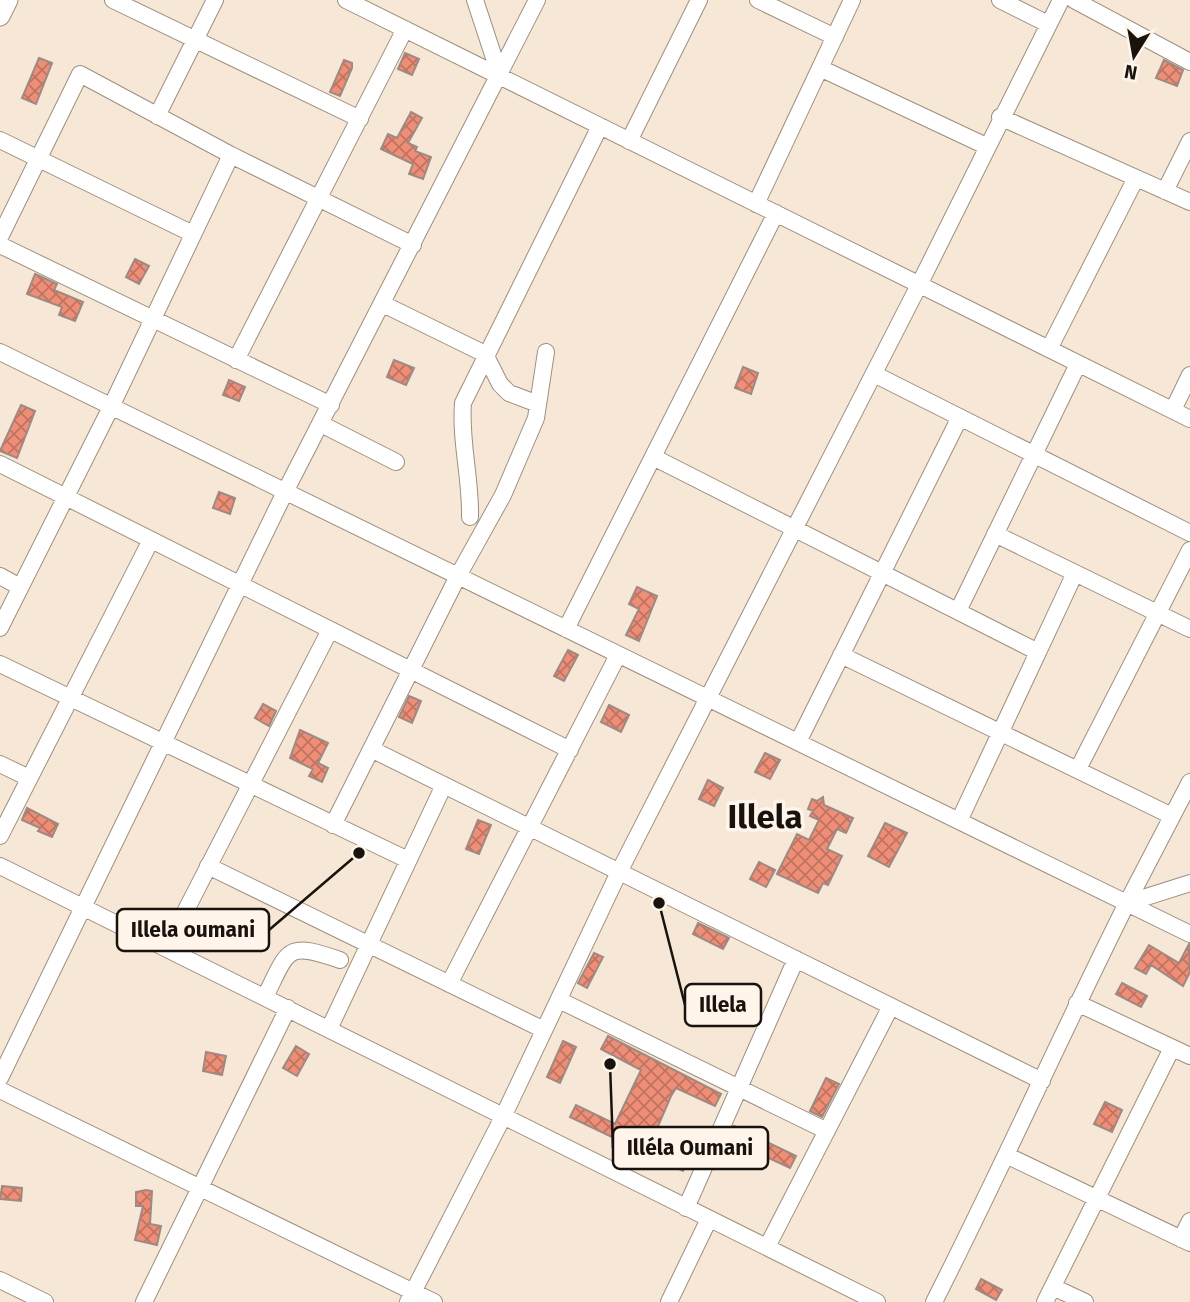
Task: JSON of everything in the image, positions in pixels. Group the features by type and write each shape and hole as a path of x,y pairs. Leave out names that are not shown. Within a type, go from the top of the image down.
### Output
{"main road":[{"path":"0,16 8,0"}],"street":[{"path":"113,0 360,119"},
{"path":"157,116 215,0"},
{"path":"346,0 1190,419"},
{"path":"475,0 500,76"},
{"path":"0,1078 285,492 414,245 537,0"},
{"path":"629,141 699,0"},
{"path":"758,0 835,37"},
{"path":"756,204 852,0"},
{"path":"1000,0 1048,24"},
{"path":"411,1297 503,1117 620,872 1061,0"},
{"path":"1074,0 1190,62"},
{"path":"236,360 405,29"},
{"path":"820,68 986,146"},
{"path":"0,236 80,74 231,155 414,245"},
{"path":"1000,117 1190,202"},
{"path":"470,517 471,486 461,429 463,402 600,126"},
{"path":"0,140 193,234"},
{"path":"1165,191 1190,141"},
{"path":"0,628 111,407 231,155"},
{"path":"1049,349 1136,178"},
{"path":"566,629 776,214"},
{"path":"0,245 331,405"},
{"path":"383,304 485,354 500,384 509,393 538,404"},
{"path":"0,352 1190,934"},
{"path":"333,825 458,576 503,495 536,418 545,352"},
{"path":"958,611 1078,364"},
{"path":"874,374 1190,533"},
{"path":"1172,410 1190,374"},
{"path":"798,742 960,417"},
{"path":"321,424 396,461"},
{"path":"653,457 1038,652"},
{"path":"0,464 570,750"},
{"path":"995,534 1190,629"},
{"path":"0,836 151,540"},
{"path":"1078,769 1190,551"},
{"path":"959,821 1075,573"},
{"path":"0,576 20,587"},
{"path":"167,947 330,630"},
{"path":"450,984 618,655"},
{"path":"841,655 1172,816"},
{"path":"0,664 408,860"},
{"path":"372,749 1042,1081"},
{"path":"0,764 29,778"},
{"path":"934,1302 1008,1156 1077,1003 1190,782"},
{"path":"329,1029 444,785"},
{"path":"0,866 877,1302"},
{"path":"208,866 544,1030"},
{"path":"1127,903 1190,883"},
{"path":"265,997 286,956 292,951 310,950 340,960"},
{"path":"687,1208 796,959"},
{"path":"559,1000 827,1131"},
{"path":"1077,1003 1190,1056"},
{"path":"767,1247 891,1006"},
{"path":"144,1302 288,1008"},
{"path":"1045,1302 1172,1048"},
{"path":"0,1090 200,1188 411,1297 434,1302"},
{"path":"1008,1156 1186,1240 1190,1221"},
{"path":"669,1302 709,1219"},
{"path":"0,1280 45,1302"},
{"path":"1053,1287 1085,1302"}],"building":[{"path":"405,53 419,59 412,75 398,69"},
{"path":"39,58 52,63 36,104 22,98"},
{"path":"344,60 352,63 352,68 340,96 330,92"},
{"path":"1164,60 1183,70 1177,86 1156,78"},
{"path":"411,112 422,118 408,143 417,147 415,151 431,157 423,179 409,174 413,164 381,149 388,134 397,138"},
{"path":"135,259 149,266 139,284 126,277"},
{"path":"35,274 57,284 54,290 83,302 75,321 59,315 62,307 27,294"},
{"path":"394,360 414,368 406,385 387,377"},
{"path":"743,367 758,373 751,394 735,388"},
{"path":"229,380 245,387 239,401 223,395"},
{"path":"21,405 35,411 17,458 0,451"},
{"path":"219,492 235,498 230,514 213,508"},
{"path":"637,587 657,596 639,641 626,635 639,609 629,604"},
{"path":"568,650 578,655 564,681 554,676"},
{"path":"409,696 421,701 412,723 399,717"},
{"path":"263,704 276,711 269,726 255,718"},
{"path":"609,705 629,715 621,732 601,722"},
{"path":"300,730 328,743 318,763 328,768 322,782 309,776 313,769 290,758"},
{"path":"765,753 780,760 770,779 755,772"},
{"path":"708,780 723,788 714,806 699,799"},
{"path":"823,797 824,805 853,818 846,833 837,829 827,849 842,856 828,885 823,883 818,893 777,874 797,834 809,840 819,820 810,816 813,811 808,809 812,799 817,801"},
{"path":"27,808 58,824 52,837 22,820"},
{"path":"478,820 491,825 479,854 466,849"},
{"path":"885,823 907,833 889,867 868,856"},
{"path":"759,862 775,870 766,887 750,879"},
{"path":"698,923 729,938 723,949 693,934"},
{"path":"1189,944 1190,972 1183,986 1151,965 1146,974 1135,968 1149,945 1179,963"},
{"path":"594,953 603,957 587,988 578,983"},
{"path":"1122,983 1147,996 1141,1007 1116,994"},
{"path":"608,1036 721,1094 715,1106 676,1088 671,1096 652,1140 689,1158 683,1171 570,1117 576,1105 615,1124 641,1070 601,1049"},
{"path":"563,1041 576,1047 560,1083 547,1077"},
{"path":"296,1046 309,1054 297,1076 283,1068"},
{"path":"206,1052 226,1056 222,1075 203,1071"},
{"path":"826,1078 839,1084 822,1117 810,1111"},
{"path":"1105,1102 1122,1110 1112,1132 1094,1124"},
{"path":"734,1126 796,1156 790,1168 728,1139"},
{"path":"2,1186 22,1188 21,1201 0,1199"},
{"path":"152,1191 150,1224 161,1226 157,1245 135,1240 143,1206 136,1206 136,1192"},
{"path":"981,1279 1002,1290 996,1300 976,1289"}],"place":[{"name":"Illela oumani","path":"359,853"},
{"name":"Illela","path":"659,903"},
{"name":"Illéla Oumani","path":"610,1064"}],"district":[{"name":"Illela","path":"765,817"}]}
